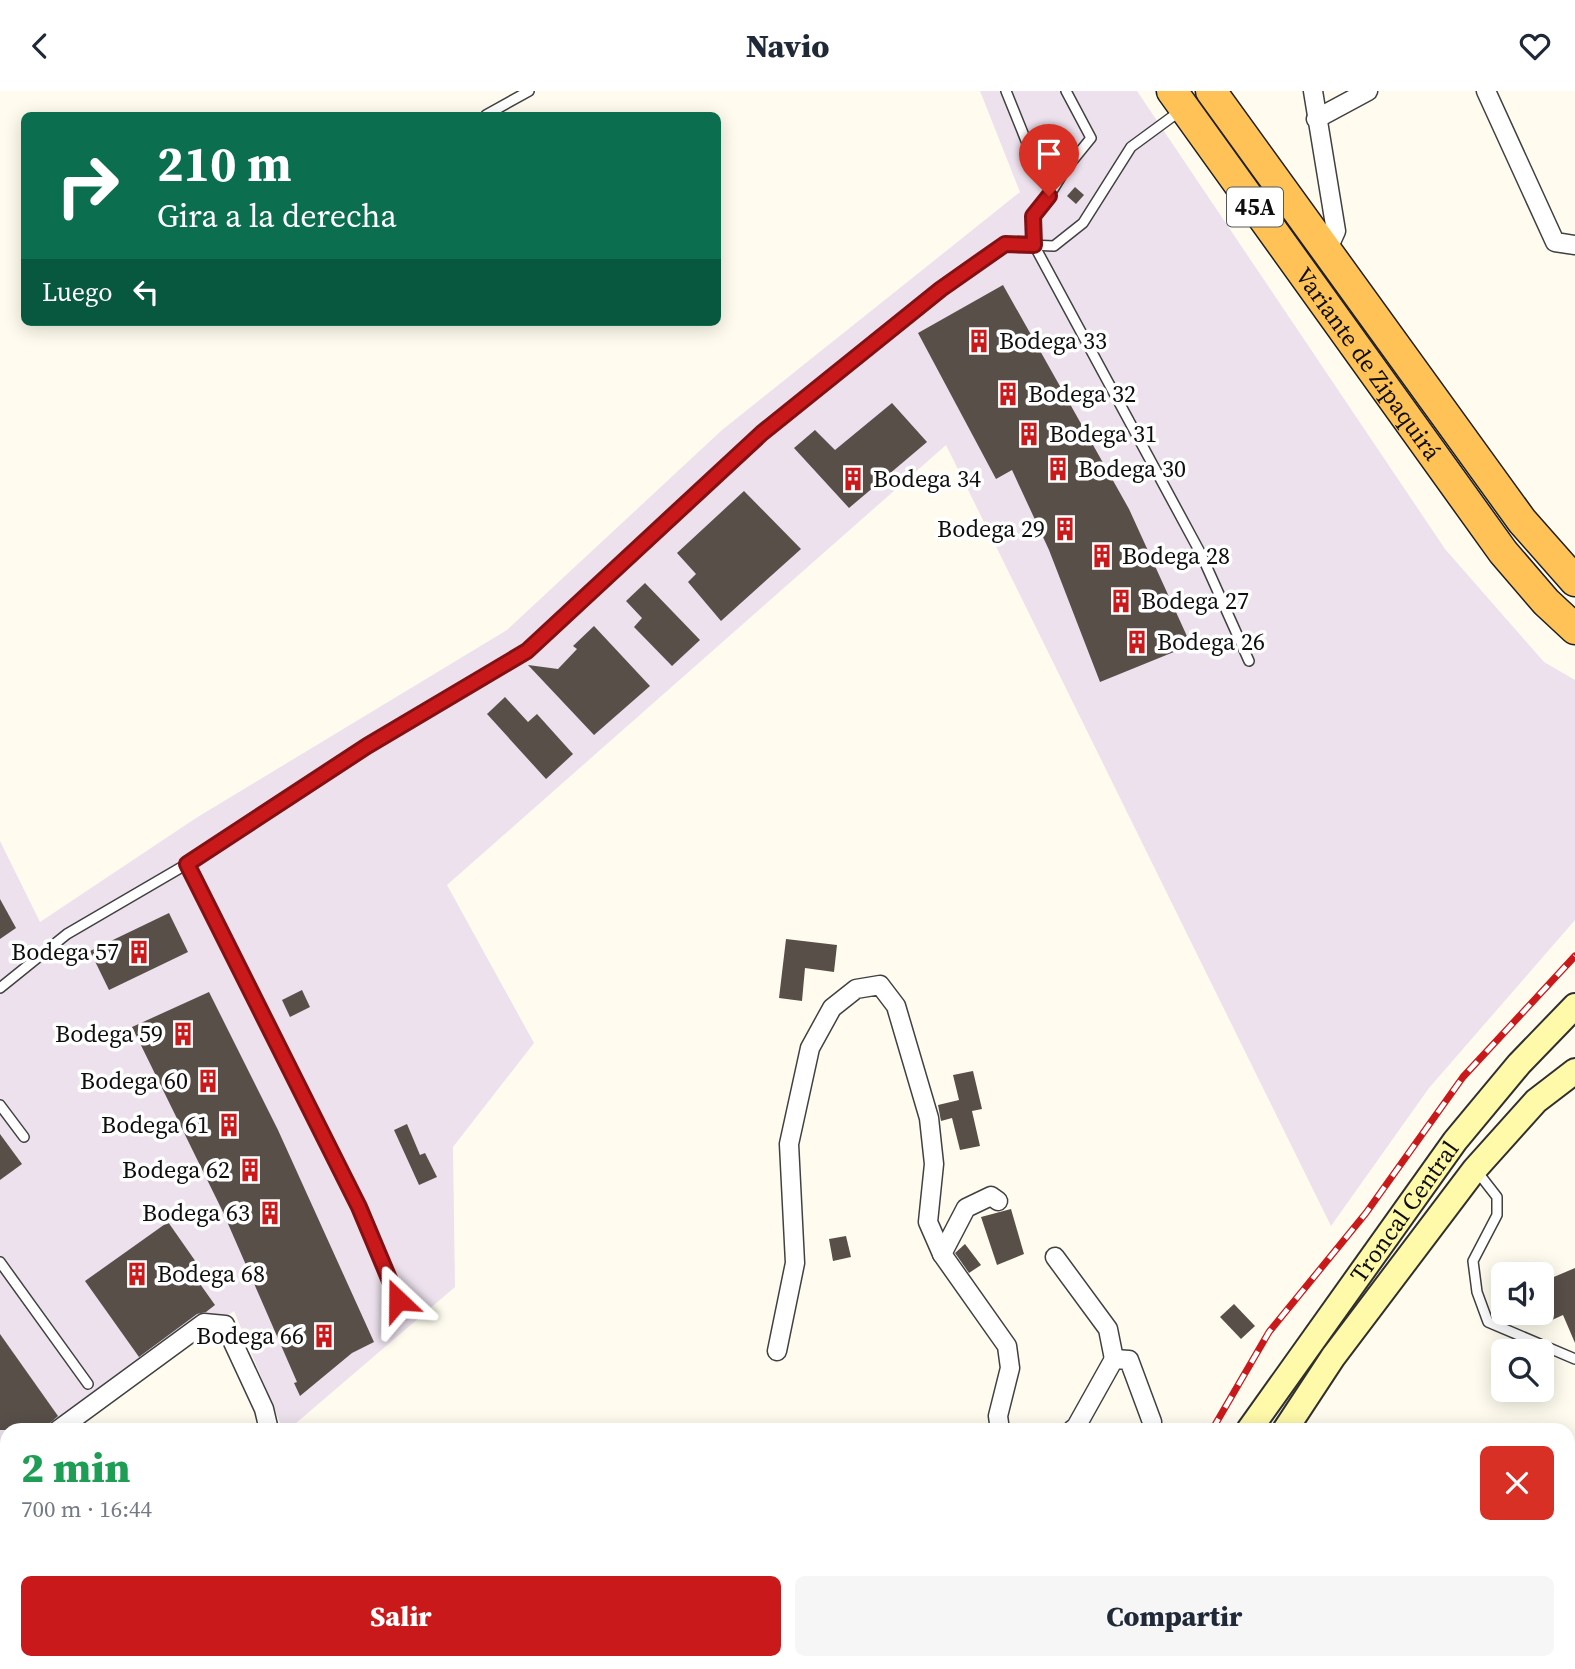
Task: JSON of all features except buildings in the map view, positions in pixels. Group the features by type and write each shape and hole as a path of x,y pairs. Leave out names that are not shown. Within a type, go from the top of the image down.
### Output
{"highway":[{"name":"Variante de Zipaquirá","path":"1211,91 1522,521 1575,581"},
{"name":"Variante de Zipaquirá","path":"1178,100 1503,552 1546,603 1575,629"}],"main road":[{"name":"Troncal Central","path":"1254,1423 1455,1141 1519,1064 1575,1006"},
{"name":"Troncal Central","path":"1290,1423 1334,1357 1475,1169 1536,1101 1575,1071"}],"street":[{"path":"1313,91 1336,232 1327,251"},
{"path":"1316,119 1368,91"},
{"path":"1486,91 1555,242 1575,245"},
{"path":"777,1351 795,1263 789,1145 810,1048 832,1008 856,989 880,985 896,1006 929,1118 934,1164 928,1222 942,1254 1007,1346 1010,1368 998,1416 999,1423"},
{"path":"942,1254 966,1208 991,1196 998,1201"},
{"path":"1055,1257 1108,1329 1114,1359 1078,1423"},
{"path":"68,1423 204,1323 225,1325 268,1423"},
{"path":"1114,1359 1129,1360 1152,1423"}],"lane":[{"path":"491,112 529,91"},
{"path":"1006,91 1035,163"},
{"path":"1066,91 1091,138 1033,216 1034,245 1201,554 1249,661"},
{"path":"0,988 67,934 187,864 367,746 527,651 762,433 940,289 1005,244 1054,246 1083,223 1131,147 1178,100"},
{"path":"187,864 359,1207 398,1300"},
{"path":"0,1105 24,1137"},
{"path":"1475,1169 1497,1197 1497,1215 1473,1261 1477,1292 1488,1322 1575,1359"},
{"path":"0,1262 88,1384"}],"shaded area":[{"path":"980,91 1137,91 1445,549 1544,662 1575,680 1575,920 1429,1088 1331,1226 946,445 447,885 534,1043 453,1147 455,1287 296,1423 280,1423 234,1311 84,1423 0,1423 0,841 40,922 196,818 507,630 722,430 1020,192"}],"railway":[{"path":"1216,1423 1269,1332 1366,1213 1463,1077 1575,956"}],"place":[{"name":"Bodega 33","path":"979,341"},
{"name":"Bodega 32","path":"1008,394"},
{"name":"Bodega 31","path":"1029,434"},
{"name":"Bodega 30","path":"1058,469"},
{"name":"Bodega 34","path":"853,479"},
{"name":"Bodega 29","path":"1065,529"},
{"name":"Bodega 28","path":"1102,556"},
{"name":"Bodega 27","path":"1121,601"},
{"name":"Bodega 26","path":"1137,642"},
{"name":"Bodega 57","path":"139,952"},
{"name":"Bodega 59","path":"183,1034"},
{"name":"Bodega 60","path":"208,1081"},
{"name":"Bodega 61","path":"229,1125"},
{"name":"Bodega 62","path":"250,1170"},
{"name":"Bodega 63","path":"270,1213"},
{"name":"Bodega 68","path":"137,1274"},
{"name":"Bodega 66","path":"324,1336"}],"route":[{"path":"398,1300 359,1207 187,864 367,746 527,651 762,433 941,289 1005,244 1034,245 1033,216 1049,196"}]}
